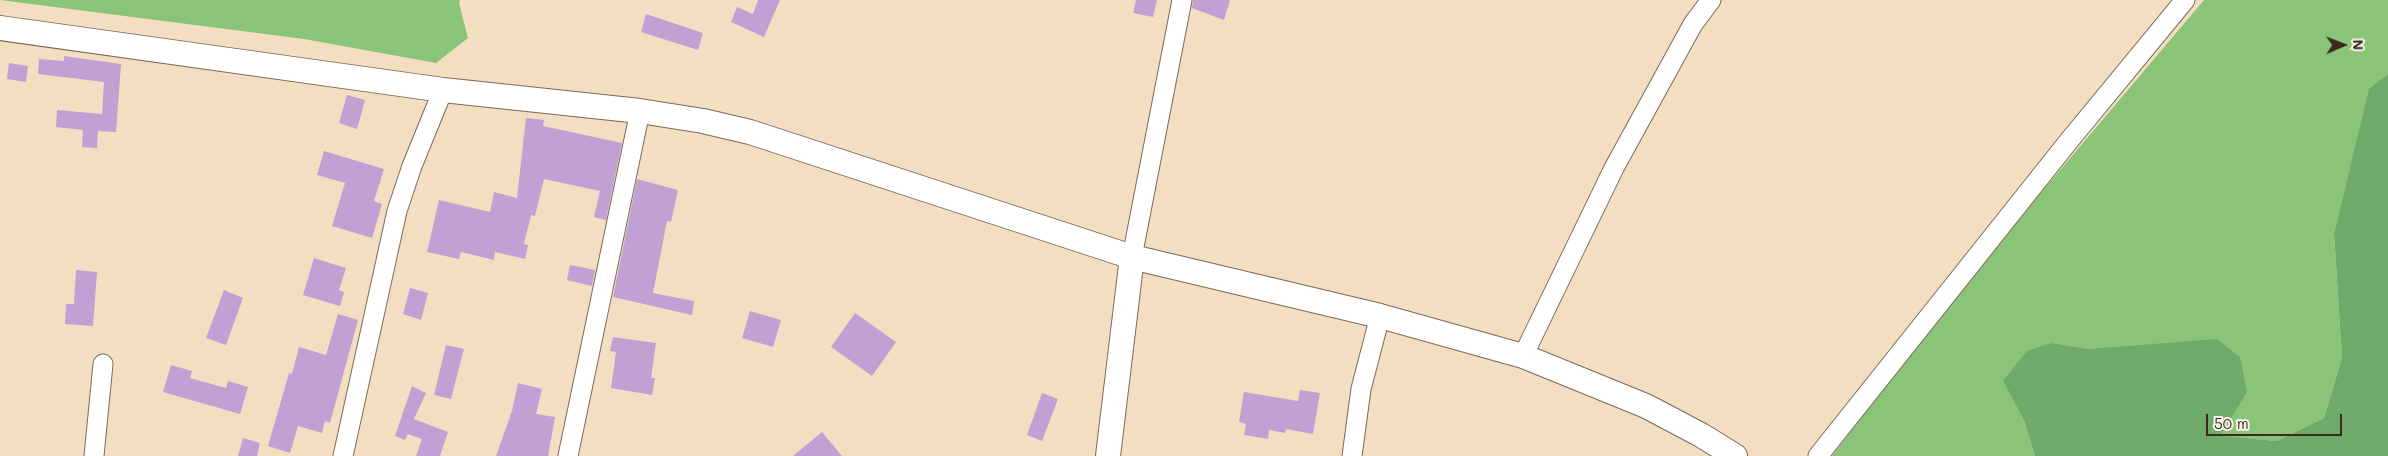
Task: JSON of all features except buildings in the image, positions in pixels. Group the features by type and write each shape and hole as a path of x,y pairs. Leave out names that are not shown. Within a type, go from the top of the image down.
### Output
{"street":[{"path":"1108,456 1132,257 1182,0"},
{"path":"1523,356 1614,168 1693,24 1711,0"},
{"path":"1818,456 2068,142 2185,0"},
{"path":"0,28 443,90 640,111 703,121 750,132 1132,257 1380,316 1523,356 1646,406 1701,435 1735,456"},
{"path":"344,456 397,211 412,166 443,90"},
{"path":"568,456 640,111"},
{"path":"1352,456 1361,389 1380,316"},
{"path":"94,456 103,364"}],"green space":[{"path":"0,0 460,0 459,3 468,38 436,63 304,39"},
{"path":"2204,0 2388,0 2388,74 2369,90 2334,233 2342,358 2324,418 2277,441 2220,437 2090,349 2052,343 2003,381 2024,421 2035,456 1832,456 1961,287"},
{"path":"2388,74 2388,456 2035,456 2024,421 2003,381 2027,351 2052,343 2090,349 2217,339 2240,357 2247,392 2220,436 2277,441 2324,418 2342,358 2334,233 2369,89"}]}
